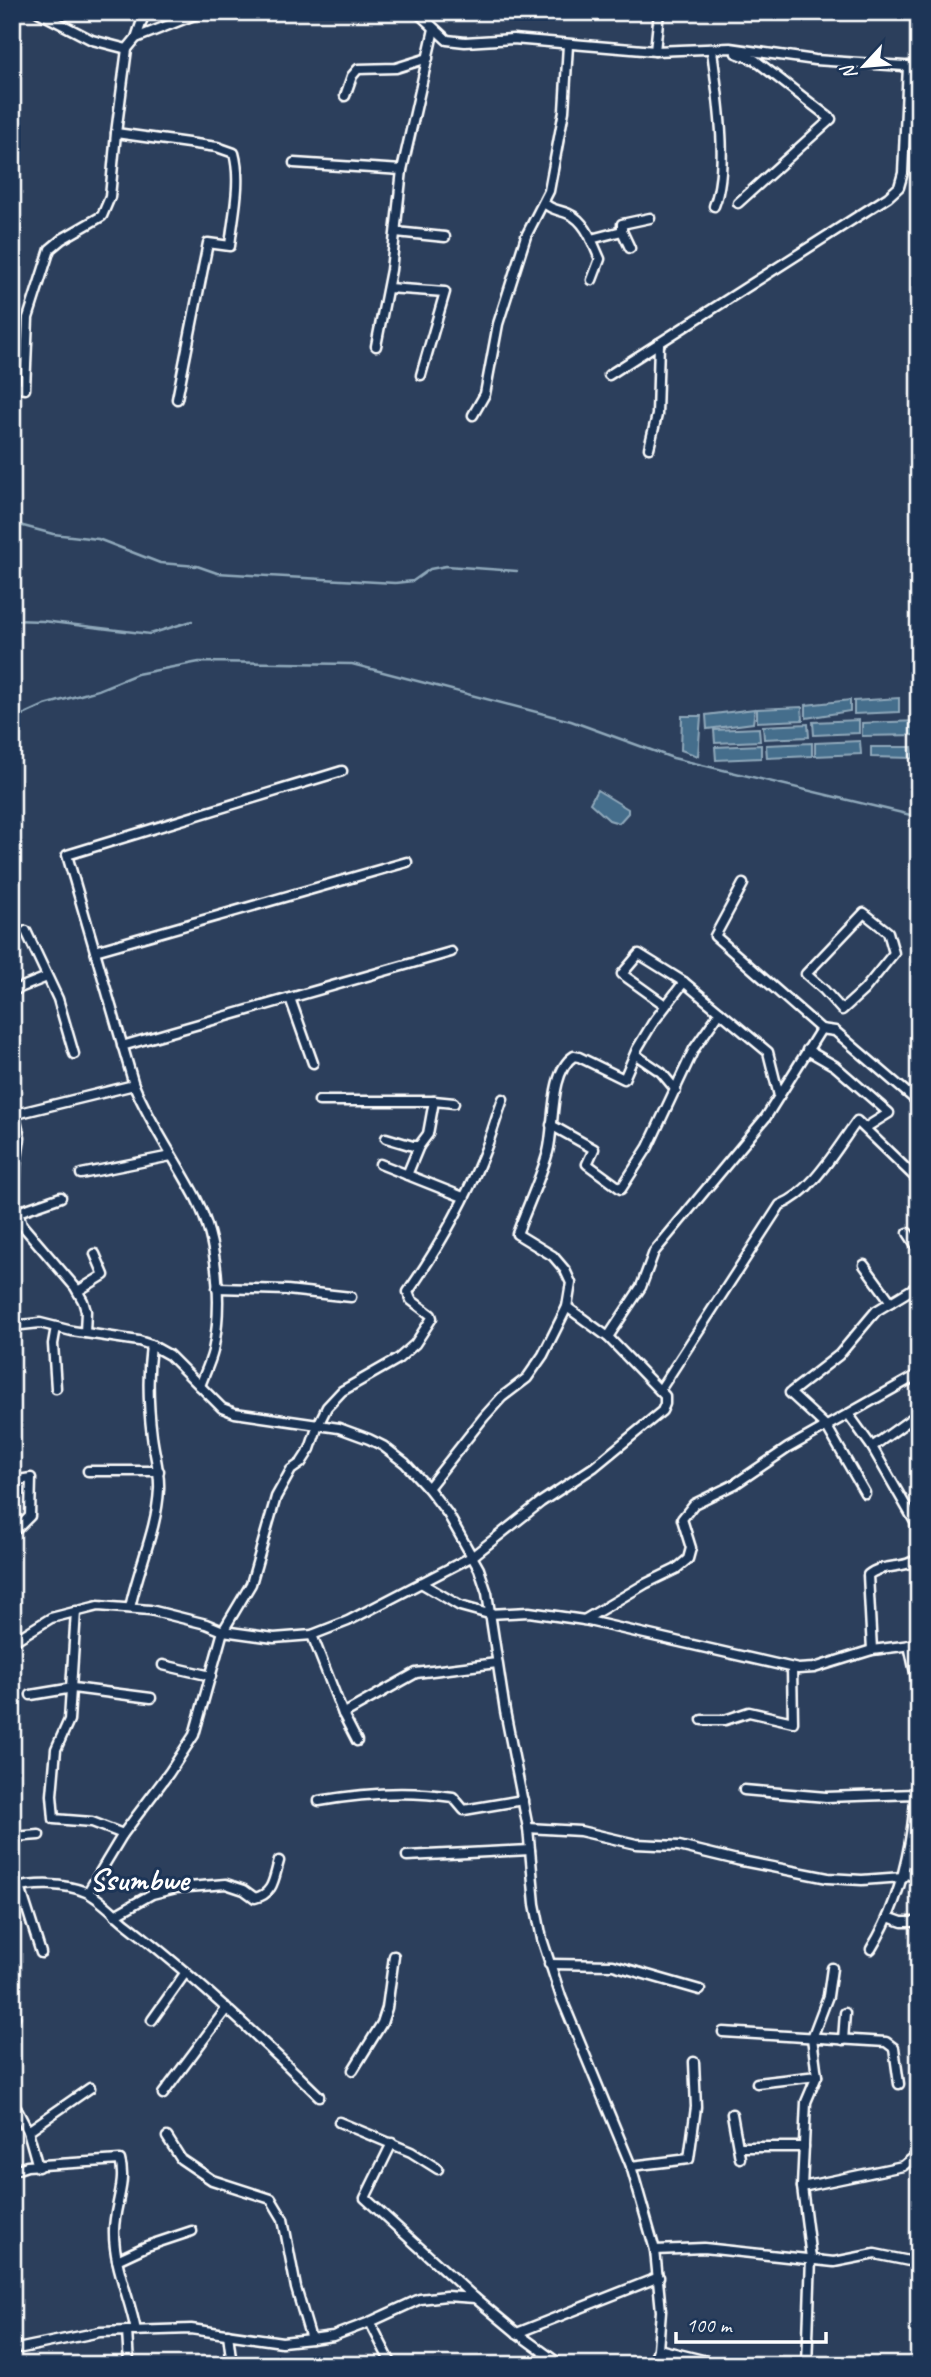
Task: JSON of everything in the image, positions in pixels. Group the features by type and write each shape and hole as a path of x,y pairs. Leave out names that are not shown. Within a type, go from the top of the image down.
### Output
{"street":[{"path":"38,12 92,40 127,49"},
{"path":"12,386 25,390 28,318 50,249 102,216 110,197 127,49 136,38 145,12"},
{"path":"136,38 202,12"},
{"path":"416,12 447,40 465,42 513,39 656,51 730,48 815,60 919,67"},
{"path":"656,51 659,12"},
{"path":"376,345 388,288 402,170 434,29"},
{"path":"473,415 485,394 498,324 526,236 549,191 564,111 568,45"},
{"path":"730,48 755,60 831,120 738,203"},
{"path":"712,50 721,174 720,191 714,206"},
{"path":"345,96 352,76 358,69 396,68 428,58"},
{"path":"609,375 888,197 899,187 903,173 908,66"},
{"path":"116,133 217,147 234,153 237,184 230,246 208,243 177,399"},
{"path":"294,163 402,170"},
{"path":"544,203 547,207 572,215 591,239 600,259 592,280"},
{"path":"630,248 622,231 622,224 650,218"},
{"path":"591,239 622,231"},
{"path":"396,232 445,237"},
{"path":"388,288 445,292 421,375"},
{"path":"649,448 657,415 659,343"},
{"path":"200,1386 212,1351 216,1322 215,1256 210,1232 196,1199 145,1112 134,1085 67,855 342,771"},
{"path":"95,951 407,862"},
{"path":"743,884 715,936 821,1029 835,1031 919,1103"},
{"path":"864,914 888,932 894,953 882,966 864,990 842,1010 806,974 864,914"},
{"path":"26,931 58,999 74,1054"},
{"path":"122,1046 451,952"},
{"path":"665,1005 622,974 639,954 684,982 768,1052 779,1096"},
{"path":"12,991 47,977"},
{"path":"428,1488 502,1397 527,1378 567,1307 571,1283 565,1270 553,1256 517,1234 547,1154 552,1107 567,1060 574,1056 579,1057 624,1079 637,1049 665,1005 684,982"},
{"path":"290,998 313,1063"},
{"path":"551,1125 594,1149 587,1164 621,1189 648,1147 694,1049 720,1012"},
{"path":"608,1337 641,1287 654,1252 766,1117 821,1029"},
{"path":"807,1050 835,1066 889,1113 865,1128"},
{"path":"636,1055 661,1072 676,1090"},
{"path":"16,1114 134,1085"},
{"path":"88,1892 123,1834 194,1735 223,1631 251,1584 276,1497 291,1470 310,1449 327,1407 342,1391 398,1359 415,1344 432,1318 411,1300 408,1292 429,1261 463,1198 483,1156 503,1100"},
{"path":"319,1101 454,1103"},
{"path":"407,1175 419,1146 428,1134 434,1101"},
{"path":"12,1103 20,1138 15,1201 22,1225 78,1291 86,1311 85,1333"},
{"path":"660,1390 780,1205 793,1200 807,1186 857,1121 919,1181"},
{"path":"386,1138 419,1146"},
{"path":"81,1174 171,1156"},
{"path":"380,1164 463,1198"},
{"path":"18,1212 61,1197"},
{"path":"908,1233 919,1250"},
{"path":"78,1291 103,1275 95,1254"},
{"path":"864,1265 891,1302"},
{"path":"865,1493 827,1427 790,1393 839,1355 876,1311 919,1285"},
{"path":"217,1288 287,1290 351,1297"},
{"path":"12,1642 51,1618 98,1606 130,1608 181,1618 223,1631 274,1638 312,1635 348,1621 472,1556 541,1503 594,1467 662,1411 665,1404 665,1396 660,1390 608,1337 567,1307"},
{"path":"12,1326 40,1324 151,1345 169,1355 222,1408 234,1413 339,1428 383,1446 405,1463 448,1514 472,1556 487,1593 497,1663 528,1828 535,1904 549,1964 631,2166 656,2250 662,2311 658,2349 653,2365"},
{"path":"56,1327 53,1344 56,1388"},
{"path":"130,1608 138,1574 151,1538 158,1499 159,1471 146,1386 151,1345"},
{"path":"584,1620 676,1569 688,1559 691,1548 682,1519 694,1504 735,1483 788,1448 919,1374"},
{"path":"849,1415 872,1447 919,1529"},
{"path":"872,1447 919,1416"},
{"path":"89,1471 159,1471"},
{"path":"12,1481 31,1478 30,1516 18,1528"},
{"path":"872,1650 868,1575 878,1569 913,1562 919,1557"},
{"path":"421,1583 460,1606 489,1615 529,1612 584,1620 792,1668 814,1668 872,1650 914,1644 919,1691"},
{"path":"76,1611 69,1720 56,1749 52,1795 54,1819 92,1822 123,1834"},
{"path":"312,1635 343,1714 357,1741"},
{"path":"343,1714 416,1672 497,1663"},
{"path":"163,1664 211,1676"},
{"path":"702,1720 724,1720 748,1712 793,1722 792,1668"},
{"path":"31,1695 73,1688 151,1698"},
{"path":"872,1949 888,1917 910,1845 919,1730"},
{"path":"744,1790 826,1797 915,1794"},
{"path":"319,1801 366,1793 440,1795 453,1797 464,1810 523,1800"},
{"path":"528,1828 580,1831 636,1844 679,1846 828,1878 862,1880 903,1875 919,1880"},
{"path":"12,1837 40,1835"},
{"path":"407,1856 530,1850"},
{"path":"115,1915 152,1894 176,1888 226,1884 244,1890 255,1898 264,1896 271,1889 279,1861"},
{"path":"41,1953 16,1888 60,1886 88,1892 248,2026 319,2096"},
{"path":"888,1917 902,1922 919,1922"},
{"path":"353,2070 382,2023 387,2008 394,1956"},
{"path":"549,1964 613,1965 700,1990"},
{"path":"807,2365 811,2258 802,2187 806,2102 817,2076 812,2038 828,1996 832,1968"},
{"path":"152,2020 186,1972"},
{"path":"163,2094 227,2008"},
{"path":"843,2040 845,2013"},
{"path":"723,2032 886,2042 894,2048 899,2084"},
{"path":"631,2166 689,2159 696,2106 694,2062"},
{"path":"757,2083 817,2076"},
{"path":"28,2132 90,2088"},
{"path":"12,2100 28,2132 38,2166"},
{"path":"732,2114 740,2158"},
{"path":"339,2122 411,2152 438,2169"},
{"path":"167,2137 181,2159 212,2180 271,2199 283,2219 296,2288 311,2339"},
{"path":"392,2144 365,2198 475,2298 561,2365"},
{"path":"738,2147 804,2147"},
{"path":"802,2187 903,2166 919,2153"},
{"path":"12,2171 27,2166 120,2160 119,2203 113,2230 131,2331 129,2365"},
{"path":"117,2260 192,2231"},
{"path":"656,2250 704,2248 834,2262 876,2254 919,2263"},
{"path":"517,2333 659,2277"},
{"path":"12,2346 22,2348 100,2332 191,2329 282,2342 311,2339 333,2336 420,2299 446,2296 475,2298"},
{"path":"370,2322 392,2365"},
{"path":"228,2334 232,2365"},
{"path":"658,2349 723,2365"}],"water":[{"path":"899,698 899,712 854,714 854,701"},
{"path":"850,700 850,711 806,718 806,705"},
{"path":"802,707 803,720 757,722 757,709"},
{"path":"755,709 753,723 707,729 706,715"},
{"path":"682,716 701,716 698,756 681,750"},
{"path":"859,720 859,733 814,735 813,722"},
{"path":"919,721 919,735 862,736 862,723"},
{"path":"808,724 809,737 764,739 763,726"},
{"path":"759,728 760,741 715,743 714,730"},
{"path":"860,741 861,754 815,756 815,743"},
{"path":"812,743 812,756 767,758 766,745"},
{"path":"761,745 761,758 716,760 715,747"},
{"path":"871,747 912,747 913,758 871,757"},
{"path":"597,790 628,809 628,813 619,823 609,820 590,803"}],"waterway":[{"path":"12,523 53,534 98,539 160,563 197,566 217,573 395,583 413,581 430,569 446,566 517,571"},
{"path":"12,620 43,621 150,634 192,621"},
{"path":"12,720 45,705 98,690 137,674 199,662 352,664 571,721 673,758 919,817"}],"district":[{"name":"Ssumbwe","path":"139,1879"}]}
